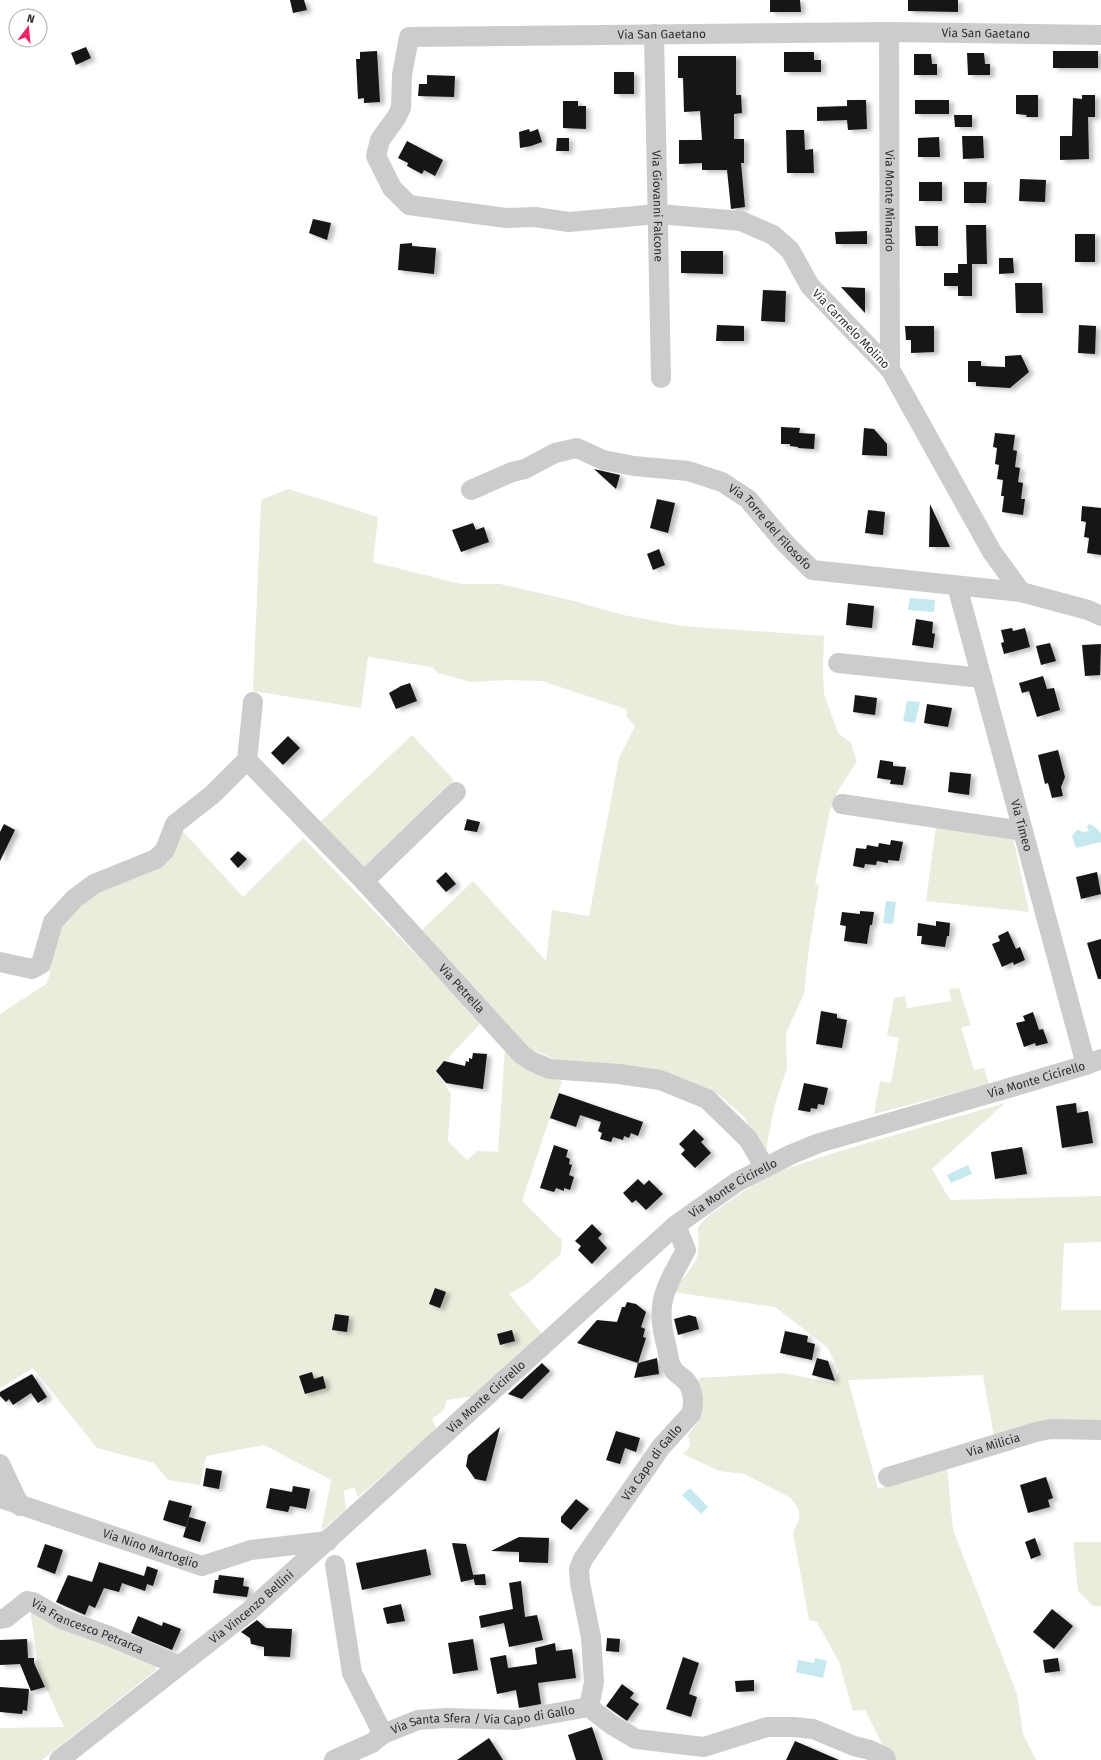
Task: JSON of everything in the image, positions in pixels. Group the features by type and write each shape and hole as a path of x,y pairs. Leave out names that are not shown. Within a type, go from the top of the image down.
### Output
{"street":[{"name":"Via San Gaetano","path":"408,206 392,188 376,156 380,140 396,118 401,108 402,75 408,37 888,32 1101,35"},
{"name":"Via Monte Minardo","path":"888,32 890,369"},
{"name":"Via Giovanni Falcone","path":"654,34 661,378"},
{"name":"Via Carmelo Molino","path":"408,206 506,218 535,218 569,222 658,214 741,221 773,235 790,250 810,286 890,369 992,552 1021,592"},
{"name":"Via Torre del Filosofo","path":"471,490 512,472 525,469 555,453 578,448 603,460 634,466 688,470 722,482 748,499 784,542 812,570 1021,592 1088,610 1101,616"},
{"name":"Via Timeo","path":"957,586 1023,831 1093,1062"},
{"path":"838,663 982,678"},
{"path":"0,962 32,969 41,964 53,922 74,899 94,884 156,859 165,850 175,824 213,794 247,760 253,702"},
{"name":"Via Petrella","path":"247,760 364,881 521,1054 533,1062 550,1069 619,1074 660,1080 707,1099 748,1139 764,1166"},
{"path":"364,881 456,792"},
{"path":"842,804 1023,831"},
{"name":"Via Monte Cicirello","path":"435,1443 676,1225 737,1182 764,1166 820,1143 1093,1062"},
{"name":"Via Capo di Gallo","path":"589,1707 594,1682 591,1637 580,1583 579,1569 583,1559 661,1447 691,1414 694,1406 686,1381 672,1369 662,1332 660,1312 665,1289 686,1250 676,1225"},
{"name":"Via Milicia","path":"888,1477 1036,1432 1051,1429 1101,1430"},
{"name":"Via Vincenzo Bellini","path":"59,1760 178,1665 248,1612 435,1443"},
{"path":"0,1464 20,1506"},
{"name":"Via Nino Martoglio","path":"0,1498 20,1506 202,1566 251,1550 328,1541"},
{"name":"Via Santa Sfera / Via Capo di Gallo","path":"335,1565 352,1673 383,1734 418,1720 446,1718 516,1720 589,1707 612,1725 636,1739 704,1747 767,1727 794,1727 813,1729 854,1746 870,1750 885,1757 886,1760"},
{"name":"Via Francesco Petrarca","path":"0,1618 6,1618 27,1601 33,1602 62,1619 109,1636 178,1665"},
{"path":"334,1760 372,1743 383,1734"}],"green space":[{"path":"288,489 378,517 373,562 461,584 500,584 574,601 623,615 683,626 824,636 824,694 838,733 851,743 857,761 838,791 830,810 815,884 819,885 809,948 804,994 786,1033 787,1068 774,1107 766,1151 743,1116 718,1094 673,1076 640,1067 554,1059 525,1046 422,930 473,881 546,961 552,910 589,916 619,758 635,726 627,717 626,709 542,681 506,680 471,682 438,673 432,667 368,657 361,708 253,691 261,500"},
{"path":"412,735 454,780 364,867 320,822"},
{"path":"936,826 1013,837 1029,912 926,901"},
{"path":"180,828 243,897 303,838 482,1022 436,1071 451,1094 448,1141 467,1160 478,1151 498,1152 505,1048 526,1067 562,1081 522,1201 562,1240 561,1254 527,1284 509,1294 542,1334 476,1396 447,1400 443,1411 432,1419 437,1429 358,1497 354,1487 344,1491 346,1509 321,1531 331,1480 264,1445 206,1456 200,1485 168,1480 154,1463 97,1448 33,1368 0,1388 0,1014 46,984 50,974 48,960 56,926 96,892 168,862"},
{"path":"959,988 971,1025 961,1028 974,1070 984,1068 989,1084 874,1114 880,1081 891,1083 899,1038 887,1036 894,998 905,996 907,1008 951,1001 949,989"},
{"path":"1005,1103 932,1169 950,1200 1101,1196 1101,1242 1064,1243 1061,1310 1101,1310 1101,1423 994,1437 983,1375 848,1380 878,1489 947,1467 953,1530 1017,1694 1023,1734 1036,1760 896,1760 894,1755 882,1744 865,1710 853,1711 839,1662 817,1622 809,1620 793,1533 799,1519 799,1510 791,1498 744,1474 719,1471 683,1454 690,1446 688,1435 701,1417 702,1413 702,1406 698,1392 699,1378 783,1373 833,1383 839,1371 827,1347 775,1307 673,1292 697,1257 698,1227 708,1216 744,1191 776,1172 840,1151"},
{"path":"1073,1542 1101,1542 1101,1606 1093,1606 1078,1591"},
{"path":"30,1608 155,1665 156,1670 42,1760 0,1760 0,1728 64,1727 39,1673"}],"water":[{"path":"910,598 935,600 934,612 908,610"},
{"path":"907,701 920,702 915,723 903,721"},
{"path":"1089,824 1094,826 1101,833 1101,842 1076,848 1072,836 1077,830 1083,832 1089,831 1087,827"},
{"path":"886,901 896,902 893,924 883,923"},
{"path":"968,1165 972,1174 951,1183 947,1175"},
{"path":"690,1488 708,1507 701,1514 682,1495"},
{"path":"815,1658 827,1661 823,1678 796,1672 798,1660 814,1663"}],"building":[{"path":"290,0 304,0 307,10 293,13"},
{"path":"770,0 800,0 801,12 770,12"},
{"path":"908,0 958,0 958,12 908,11"},
{"path":"86,47 91,58 76,65 71,53"},
{"path":"377,51 380,102 364,103 364,98 358,99 356,59 360,59 360,52"},
{"path":"1053,51 1098,51 1098,68 1053,68"},
{"path":"784,52 814,52 814,60 821,60 821,72 784,72"},
{"path":"967,53 984,53 985,64 990,64 990,75 968,75"},
{"path":"914,54 931,54 932,64 937,64 937,75 914,75"},
{"path":"678,56 736,56 736,95 741,95 742,113 734,114 734,139 744,139 744,163 741,163 745,207 731,209 727,170 702,170 702,163 679,164 679,140 702,140 700,111 684,112 683,78 678,78"},
{"path":"614,72 634,72 634,94 614,94"},
{"path":"427,75 455,76 454,97 418,96 419,84 427,84"},
{"path":"1016,95 1038,95 1038,117 1026,117 1027,115 1016,114"},
{"path":"1082,95 1095,95 1095,117 1088,117 1089,159 1060,160 1060,136 1072,136 1073,98 1082,99"},
{"path":"847,100 866,100 867,129 848,130 847,120 817,121 817,107 847,106"},
{"path":"915,100 949,100 949,114 915,114"},
{"path":"563,101 578,101 578,106 586,106 586,129 563,128"},
{"path":"954,115 972,115 972,127 955,127"},
{"path":"529,129 530,132 538,129 542,142 520,148 519,132"},
{"path":"786,130 804,130 805,150 813,149 814,173 787,173"},
{"path":"962,136 983,136 984,158 963,159"},
{"path":"939,137 940,157 918,157 918,138"},
{"path":"557,138 569,138 569,151 556,151"},
{"path":"407,141 443,160 435,176 424,170 422,174 407,166 408,163 398,158"},
{"path":"1020,179 1046,180 1045,202 1019,201"},
{"path":"919,182 942,182 942,201 919,201"},
{"path":"964,182 987,182 986,203 964,203"},
{"path":"313,219 331,223 327,240 309,233"},
{"path":"966,225 986,225 987,264 967,264"},
{"path":"915,226 938,226 938,246 916,246"},
{"path":"867,231 867,244 836,244 835,232"},
{"path":"1075,234 1095,234 1095,262 1075,262"},
{"path":"412,243 412,246 436,248 434,274 398,270 400,244"},
{"path":"681,251 723,251 723,274 681,273"},
{"path":"999,258 1013,258 1014,273 999,274"},
{"path":"958,264 972,264 972,296 958,296 958,286 944,286 944,273 958,273"},
{"path":"1015,283 1042,283 1043,313 1016,313"},
{"path":"841,287 865,288 865,313"},
{"path":"763,290 786,291 785,322 761,321"},
{"path":"717,325 744,326 744,341 716,341"},
{"path":"1079,325 1096,326 1095,354 1078,353"},
{"path":"905,326 934,326 934,352 911,353 911,340 906,340"},
{"path":"1021,355 1029,372 1010,388 976,386 976,382 968,382 968,361 981,361 981,366 1005,367 1005,356"},
{"path":"781,427 800,428 799,433 815,434 814,449 798,448 790,446 790,444 781,444"},
{"path":"864,428 874,429 887,444 887,456 862,455"},
{"path":"995,433 1015,435 1013,450 1017,451 1015,467 1020,468 1018,482 1023,483 1021,499 1025,499 1023,515 1002,512 1004,496 1001,496 1003,480 997,479 999,465 995,464 997,448 993,447"},
{"path":"594,469 620,475 616,489"},
{"path":"657,499 675,503 668,533 650,528"},
{"path":"930,504 950,547 929,547"},
{"path":"1082,506 1101,508 1101,555 1087,553 1089,538 1084,537 1086,522 1081,521"},
{"path":"868,510 885,512 883,535 865,533"},
{"path":"473,523 476,530 484,527 489,542 461,552 452,530"},
{"path":"659,549 665,565 653,570 647,554"},
{"path":"848,603 874,606 872,628 846,625"},
{"path":"916,619 933,622 932,633 935,634 933,648 912,645"},
{"path":"1012,628 1013,631 1025,628 1030,647 1004,654 1001,643 1004,642 1001,630"},
{"path":"1050,643 1056,661 1041,665 1036,646"},
{"path":"1101,644 1100,675 1085,676 1082,645"},
{"path":"1043,676 1047,689 1054,688 1060,710 1037,717 1029,691 1022,693 1019,683"},
{"path":"410,683 417,701 396,709 389,693"},
{"path":"855,695 877,698 875,715 853,712"},
{"path":"927,704 952,708 948,727 924,723"},
{"path":"288,736 300,748 283,765 271,753"},
{"path":"1058,750 1065,777 1061,787 1063,796 1052,798 1048,783 1045,784 1038,755"},
{"path":"880,760 893,762 893,766 906,767 903,785 890,784 891,780 877,778"},
{"path":"950,772 971,774 969,795 948,792"},
{"path":"467,819 480,822 477,832 464,830"},
{"path":"4,824 15,830 0,861 0,832"},
{"path":"891,840 903,842 899,861 888,860 888,863 877,861 876,865 865,864 864,868 853,866 856,848 866,849 867,845 878,847 879,843 890,845"},
{"path":"238,851 247,859 238,868 230,859"},
{"path":"446,872 456,884 446,892 436,881"},
{"path":"1097,872 1101,894 1081,899 1076,877"},
{"path":"860,911 874,912 867,944 844,941 846,926 840,925 842,912 860,914"},
{"path":"936,921 950,923 949,936 947,936 945,947 921,944 922,936 917,936 918,923 936,926"},
{"path":"1008,931 1016,949 1020,947 1025,960 1014,965 1013,962 1002,967 992,944 1000,941 998,936"},
{"path":"1101,939 1101,979 1098,979 1087,943"},
{"path":"821,1011 837,1014 837,1018 847,1020 842,1048 816,1044"},
{"path":"1033,1012 1039,1030 1043,1029 1048,1043 1036,1046 1035,1043 1024,1047 1016,1023 1025,1021 1023,1016"},
{"path":"473,1053 487,1054 483,1089 446,1083 436,1071 444,1061 465,1066 466,1061 469,1062 469,1058 472,1059"},
{"path":"804,1083 828,1088 824,1105 818,1104 817,1109 811,1108 810,1112 798,1110"},
{"path":"559,1093 643,1122 638,1136 631,1133 629,1138 624,1136 623,1140 613,1137 611,1142 600,1139 602,1133 598,1131 601,1122 580,1115 576,1127 550,1118"},
{"path":"1076,1103 1077,1113 1088,1111 1093,1143 1062,1148 1056,1106"},
{"path":"694,1129 704,1139 701,1142 711,1153 695,1168 681,1154 685,1150 679,1144"},
{"path":"554,1145 568,1150 566,1157 570,1159 569,1164 572,1165 569,1175 574,1177 570,1190 564,1188 564,1191 556,1188 554,1192 540,1188"},
{"path":"1022,1147 1027,1174 995,1179 991,1152"},
{"path":"638,1179 644,1185 649,1180 663,1194 646,1210 636,1200 632,1203 623,1193"},
{"path":"592,1224 602,1234 598,1238 607,1248 592,1264 578,1250 581,1246 575,1241"},
{"path":"435,1288 446,1292 440,1308 429,1304"},
{"path":"627,1302 636,1304 646,1312 641,1327 645,1329 643,1337 646,1338 638,1363 577,1343 597,1320 617,1322 622,1307 625,1307"},
{"path":"335,1314 349,1316 347,1332 332,1330"},
{"path":"689,1315 696,1317 699,1329 678,1335 674,1319"},
{"path":"512,1330 515,1341 500,1345 497,1334"},
{"path":"785,1331 808,1336 807,1342 815,1344 812,1360 780,1353"},
{"path":"657,1358 659,1374 634,1378 638,1363"},
{"path":"817,1358 828,1361 835,1381 812,1375"},
{"path":"542,1363 550,1371 522,1399 508,1394"},
{"path":"312,1372 314,1379 323,1376 326,1388 305,1394 299,1376"},
{"path":"32,1374 47,1397 38,1403 31,1393 13,1405 9,1399 6,1402 0,1396 0,1392"},
{"path":"500,1427 486,1481 475,1479 466,1466 468,1455"},
{"path":"616,1431 640,1438 636,1452 625,1448 620,1464 606,1460"},
{"path":"206,1468 222,1471 219,1489 203,1486"},
{"path":"1046,1477 1053,1498 1048,1500 1050,1507 1028,1513 1020,1485"},
{"path":"293,1486 310,1489 306,1509 290,1506 288,1512 266,1508 270,1488 292,1492"},
{"path":"576,1499 589,1509 571,1530 561,1522 561,1517"},
{"path":"169,1500 192,1506 186,1527 163,1520"},
{"path":"189,1517 206,1522 200,1542 183,1537"},
{"path":"519,1537 549,1538 548,1563 519,1562 519,1552 491,1551"},
{"path":"1035,1538 1041,1555 1031,1559 1025,1542"},
{"path":"452,1543 466,1544 474,1579 461,1582"},
{"path":"45,1544 63,1550 55,1574 37,1567"},
{"path":"426,1549 431,1575 362,1590 356,1563"},
{"path":"99,1562 144,1576 147,1566 158,1570 153,1586 147,1584 145,1591 122,1583 119,1592 104,1588 95,1608 89,1605 85,1615 56,1602 68,1575 92,1582"},
{"path":"485,1574 486,1585 475,1585 473,1575"},
{"path":"219,1575 244,1578 243,1586 249,1587 247,1597 213,1593 215,1580 218,1580"},
{"path":"521,1581 525,1617 537,1615 543,1640 509,1647 504,1623 481,1628 479,1616 513,1609 509,1583"},
{"path":"401,1604 405,1621 387,1624 383,1608"},
{"path":"1052,1609 1073,1626 1054,1649 1033,1632"},
{"path":"138,1616 162,1626 163,1622 181,1629 172,1650 131,1633"},
{"path":"257,1620 266,1628 292,1629 290,1657 264,1656 264,1647 251,1644 250,1638 241,1632"},
{"path":"607,1638 620,1639 619,1652 606,1651"},
{"path":"27,1639 28,1658 34,1658 34,1663 45,1687 31,1691 20,1664 0,1665 0,1640"},
{"path":"473,1639 478,1670 453,1674 448,1643"},
{"path":"555,1643 556,1651 572,1649 576,1678 538,1683 541,1704 519,1708 516,1690 497,1694 490,1658 506,1655 508,1668 537,1664 535,1648"},
{"path":"683,1657 699,1663 689,1694 697,1697 691,1717 666,1709"},
{"path":"1058,1658 1060,1671 1045,1673 1043,1660"},
{"path":"754,1680 754,1691 736,1692 735,1681"},
{"path":"622,1684 634,1693 630,1698 639,1704 627,1721 606,1706"},
{"path":"0,1687 29,1689 27,1711 23,1710 22,1714 0,1712"},
{"path":"592,1727 603,1760 576,1760 568,1735"},
{"path":"489,1738 503,1760 457,1760"},
{"path":"795,1741 839,1760 786,1760"}]}
